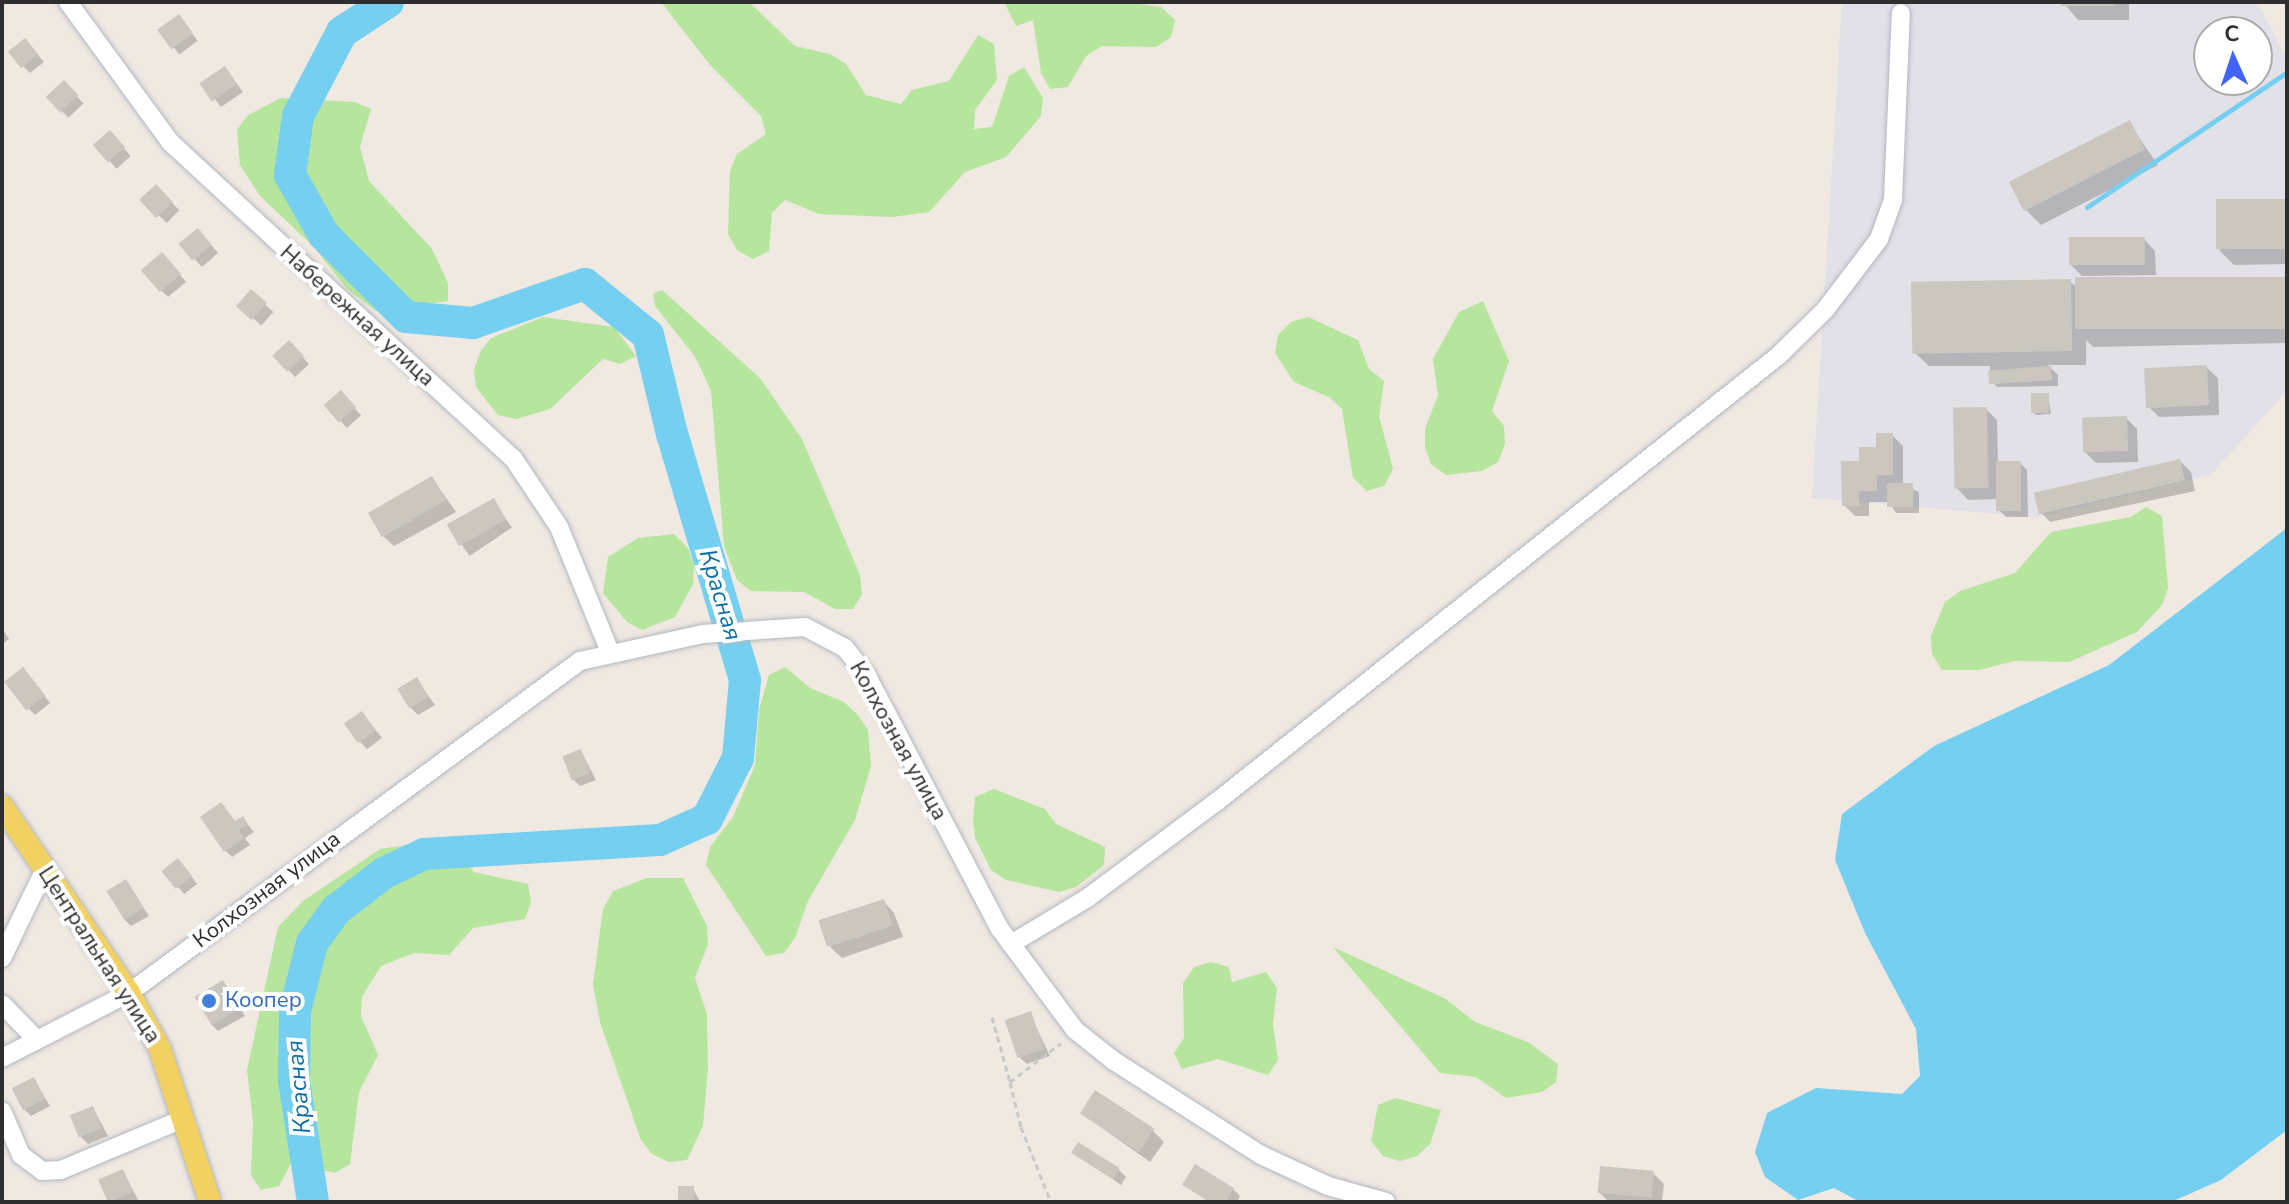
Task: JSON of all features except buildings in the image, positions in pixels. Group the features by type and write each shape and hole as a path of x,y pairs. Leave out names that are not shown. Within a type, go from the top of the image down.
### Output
{"main road":[{"name":"Центральная улица","path":"2,806 129,993 160,1049 210,1202"}],"street":[{"name":"Набережная улица","path":"68,2 170,142 513,458 559,527 610,652"},
{"path":"1011,944 1086,899 1215,803 1778,356 1825,310 1879,239 1893,200 1901,13"},
{"name":"Колхозная улица","path":"2,1058 129,993 514,705 580,661 703,634 805,627 845,648 867,676 1011,944 1075,1030 1114,1061 1261,1155 1328,1186 1386,1202"},
{"path":"2,958 45,869"},
{"path":"2,1004 37,1040"},
{"path":"2,1111 21,1155 42,1171 61,1170 183,1119"}],"path":[{"path":"992,1017 1021,1127 1051,1202"},
{"path":"1010,1082 1040,1064 1075,1030"}],"shaded area":[{"path":"1842,2 2257,2 2264,16 2193,16 2193,96 2273,96 2273,32 2287,59 2287,391 2211,475 2035,517 1812,498"}],"green space":[{"path":"661,2 749,2 795,46 830,54 846,64 866,95 901,104 912,90 949,81 978,35 994,44 997,80 975,110 974,129 992,127 1009,76 1024,67 1043,98 1041,116 1006,157 965,172 929,212 892,217 819,214 785,200 772,213 769,251 753,259 737,250 728,234 730,171 737,154 766,134 761,116 710,65"},
{"path":"1004,2 1125,2 1161,7 1175,20 1171,37 1156,47 1102,46 1086,56 1068,87 1050,89 1041,73 1033,20 1016,26"},
{"path":"281,98 355,102 371,109 360,147 369,181 432,249 448,283 448,301 376,311 347,289 313,246 260,196 240,165 237,130 248,115"},
{"path":"662,290 760,378 802,439 860,575 862,594 853,609 835,609 804,592 751,591 737,580 724,546 711,391 696,358 655,306 653,294"},
{"path":"1483,301 1509,361 1492,411 1504,426 1505,444 1498,462 1482,471 1446,475 1431,464 1425,447 1425,429 1438,395 1433,359 1459,312"},
{"path":"543,317 614,327 636,356 620,364 603,359 550,409 516,419 498,415 476,387 474,370 480,352 491,338"},
{"path":"1308,317 1358,340 1369,369 1384,381 1379,416 1393,469 1384,486 1367,491 1353,478 1342,409 1329,397 1294,382 1275,353 1278,335 1291,322"},
{"path":"2146,507 2162,516 2168,588 2162,605 2137,632 2069,662 2014,661 1979,670 1942,670 1932,654 1931,636 1945,602 1960,591 2015,573 2051,532 2131,517"},
{"path":"674,534 688,548 694,566 693,584 675,617 642,630 627,622 603,593 608,557 638,538"},
{"path":"785,667 810,688 844,702 858,715 868,730 871,766 855,820 808,901 795,938 784,953 766,956 706,865 710,847 733,817 755,765 759,710 769,675"},
{"path":"994,789 1045,809 1056,824 1105,847 1104,865 1076,887 1059,892 1006,880 991,870 975,838 973,820 975,797"},
{"path":"434,841 451,844 474,872 528,884 531,902 525,919 473,928 449,955 414,953 381,966 362,997 361,1016 378,1055 359,1092 350,1164 335,1173 317,1169 305,1137 279,1186 261,1190 251,1175 253,1121 247,1070 278,927 303,901 380,849"},
{"path":"647,878 683,878 707,926 708,944 695,978 707,1014 708,1068 703,1126 687,1160 669,1162 652,1154 641,1140 600,1022 593,984 603,909 613,891"},
{"path":"1333,947 1446,999 1475,1022 1528,1042 1558,1064 1556,1082 1542,1092 1506,1098 1476,1077 1440,1073"},
{"path":"1211,962 1229,967 1232,982 1266,972 1277,988 1273,1024 1278,1060 1268,1075 1218,1059 1182,1069 1174,1053 1184,1038 1183,983 1194,967"},
{"path":"1395,1098 1441,1110 1430,1144 1417,1156 1400,1161 1383,1156 1371,1141 1378,1105"}],"water":[{"path":"2287,528 2287,1130 2221,1180 2171,1202 1860,1202 1834,1188 1798,1200 1765,1177 1755,1152 1767,1113 1816,1088 1902,1094 1920,1076 1916,1029 1865,933 1835,860 1842,814 1934,746 2109,665"}],"waterway":[{"name":"Красная","path":"313,1202 294,1081 295,1011 312,943 336,910 384,873 424,854 660,840 707,819 738,758 745,680 672,434 648,335 585,284 473,323 406,317 324,235 290,175 298,116 342,32 388,2"},
{"path":"2087,207 2287,72"}],"place":[{"name":"Коопер","path":"209,1001"}]}
